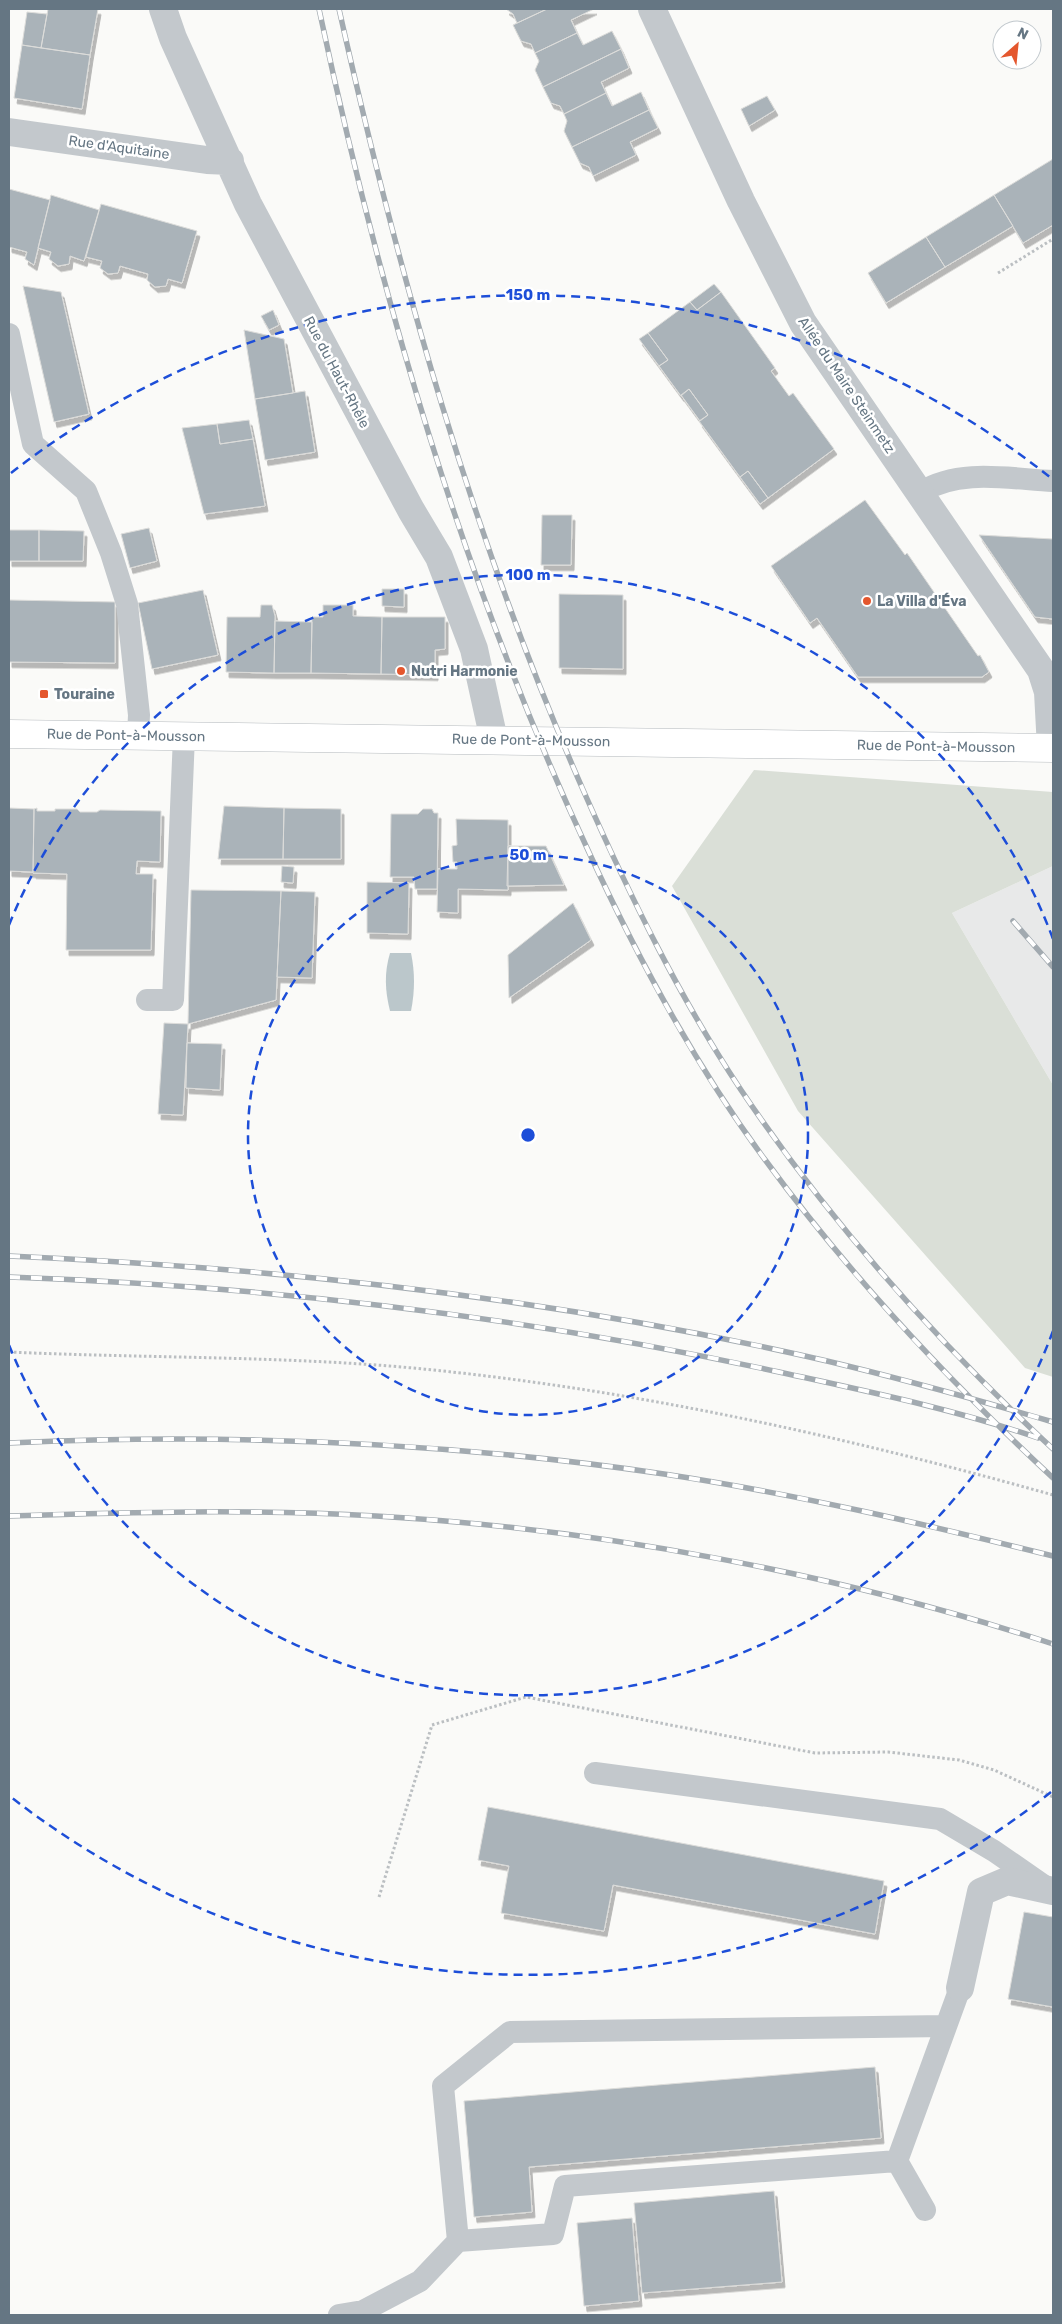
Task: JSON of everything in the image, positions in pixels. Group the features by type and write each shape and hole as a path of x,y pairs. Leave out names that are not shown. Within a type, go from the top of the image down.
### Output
{"main road":[{"name":"Rue de Pont-à-Mousson","path":"9,734 1052,748"}],"street":[{"name":"Rue du Haut-Rhêle","path":"163,9 173,38 248,204 438,557 474,649 494,740"},
{"name":"Allée du Maire Steinmetz","path":"652,9 741,201 803,323 921,492 1041,670 1048,692 1052,748"},
{"name":"Rue d'Aquitaine","path":"9,132 199,159 230,161"},
{"path":"960,1988 982,1892 1007,1881 1052,1890"}],"lane":[{"path":"9,334 33,444 86,491 114,561 127,604 139,706 138,735"},
{"path":"921,492 932,485 967,477 1053,481"},
{"path":"147,1000 174,1000 184,736"},
{"path":"595,1773 940,1819 994,1850 1052,1890"},
{"path":"925,2210 897,2161 960,1988"},
{"path":"458,2240 443,2086 510,2032 946,2026"},
{"path":"339,2315 363,2311 420,2281 458,2240 553,2234 564,2186 897,2161"}],"path":[{"path":"998,273 1053,238"},
{"path":"9,1352 273,1359 400,1367 514,1379 677,1404 882,1450 1053,1495"}],"shaded area":[{"path":"754,770 1053,792 1053,866 952,913 1053,1085 1053,1377 1025,1368 798,1111 672,886"},
{"path":"1053,866 1053,1085 952,913"},
{"path":"390,953 411,953 414,982 411,1011 390,1011 386,982"}],"building":[{"path":"48,9 98,9 90,55 41,48"},
{"path":"506,9 547,9 517,23 513,14"},
{"path":"547,9 594,9 571,20 577,33 535,53 531,44 521,41 513,25"},
{"path":"27,12 47,14 41,48 22,45"},
{"path":"612,31 621,49 543,87 535,70 539,61 535,53 577,33 583,45"},
{"path":"22,45 90,55 82,109 14,98"},
{"path":"621,49 629,68 601,82 606,93 564,114 560,106 551,103 543,87"},
{"path":"641,92 649,110 572,147 564,131 567,121 564,114 606,93 612,106"},
{"path":"767,96 775,110 749,126 741,109"},
{"path":"649,110 658,128 630,142 636,155 593,176 589,167 580,163 572,147"},
{"path":"1053,159 1053,225 1023,243 994,195"},
{"path":"9,189 50,200 34,265 25,259 27,252 9,247"},
{"path":"51,195 99,210 84,261 70,256 69,264 58,266 49,259 51,252 38,248"},
{"path":"994,195 1013,226 945,267 926,237"},
{"path":"101,204 197,231 182,283 168,279 166,286 155,287 147,280 148,274 120,266 118,273 108,274 100,268 102,261 86,257"},
{"path":"926,237 945,267 886,303 868,273"},
{"path":"714,284 721,292 697,310 690,302"},
{"path":"23,286 61,292 89,414 54,422"},
{"path":"721,292 775,368 771,371 789,396 793,393 834,449 768,498 748,471 740,477 699,421 708,415 689,389 681,396 659,366 668,360 648,333 690,302 697,310"},
{"path":"273,310 279,325 269,330 261,316"},
{"path":"244,330 284,339 293,393 255,399"},
{"path":"648,333 668,360 659,366 639,339"},
{"path":"689,389 708,415 700,421 681,395"},
{"path":"305,391 315,452 265,460 255,399"},
{"path":"249,420 253,439 220,444 217,424"},
{"path":"217,424 220,444 253,439 265,506 204,514 182,428"},
{"path":"748,471 768,498 760,504 740,477"},
{"name":"La Villa d'Éva","path":"865,500 905,555 907,553 978,656 980,655 989,672 982,677 858,677 817,618 810,623 771,566"},
{"path":"542,515 572,515 571,565 541,565"},
{"path":"149,528 157,561 130,568 121,534"},
{"path":"9,530 39,530 39,561 9,561"},
{"path":"39,530 84,531 83,561 39,561"},
{"path":"979,535 1053,539 1053,619 1035,617"},
{"path":"382,589 404,589 404,607 382,606"},
{"path":"203,590 218,655 152,669 138,603"},
{"path":"559,594 623,595 623,669 559,668"},
{"path":"9,600 115,602 115,663 9,662"},
{"path":"261,605 272,605 275,616 274,673 226,672 227,617 260,617"},
{"path":"323,605 353,605 353,616 382,617 381,674 311,673 312,617 323,617"},
{"path":"382,617 445,617 445,649 435,650 435,675 381,674"},
{"path":"275,621 312,622 311,673 274,673"},
{"path":"224,806 284,808 283,859 218,859"},
{"path":"9,808 34,809 33,872 9,871"},
{"path":"37,808 37,811 77,809 80,812 97,812 100,810 161,811 160,862 137,861 136,874 153,874 151,950 66,950 67,874 33,873 34,809"},
{"path":"284,808 341,809 341,859 283,859"},
{"path":"423,809 432,809 434,813 438,813 437,889 415,889 414,877 390,877 391,814 418,814"},
{"path":"456,819 508,820 508,890 458,889 458,913 437,912 438,869 457,869 457,862 453,862 452,846 457,845"},
{"path":"508,846 546,846 564,885 507,886"},
{"path":"282,866 294,867 293,883 281,882"},
{"path":"367,882 409,883 408,934 367,933"},
{"path":"191,890 281,891 276,1000 188,1024"},
{"path":"281,891 315,892 312,978 277,977"},
{"path":"573,903 591,940 509,998 508,955"},
{"path":"164,1023 188,1024 183,1115 158,1114"},
{"path":"187,1043 222,1044 220,1090 186,1088"},
{"path":"488,1807 884,1881 875,1934 613,1885 604,1931 501,1913 509,1866 478,1860"},
{"path":"1024,1912 1053,1917 1053,2007 1008,1999"},
{"path":"875,2067 881,2138 529,2167 532,2212 474,2217 464,2101"},
{"path":"774,2191 782,2282 642,2293 634,2203"},
{"path":"632,2218 639,2301 584,2306 577,2223"}],"railway":[{"path":"319,9 369,224 429,436 501,645 542,747 606,889 668,1009 691,1048 740,1124 798,1204 866,1286 938,1365 1053,1478"},
{"path":"339,9 387,209 442,406 474,504 507,601 544,697 584,792 637,907 676,982 718,1055 775,1139 811,1187 926,1323 967,1366 1053,1449"},
{"path":"1013,921 1053,967"},
{"path":"9,1256 112,1261 318,1278 523,1304 625,1320 827,1361 1053,1422"},
{"path":"9,1277 106,1281 299,1297 396,1307 588,1335 684,1352 877,1394 942,1409 1038,1438"},
{"path":"9,1443 173,1439 256,1440 420,1447 501,1454 664,1474 811,1500 1053,1556"},
{"path":"9,1516 146,1512 284,1512 461,1522 546,1532 632,1544 804,1576 889,1596 1053,1644"}],"place":[{"name":"La Villa d'Éva","path":"867,601"},
{"name":"Nutri Harmonie","path":"401,671"},
{"name":"Touraine","path":"44,694"}]}
